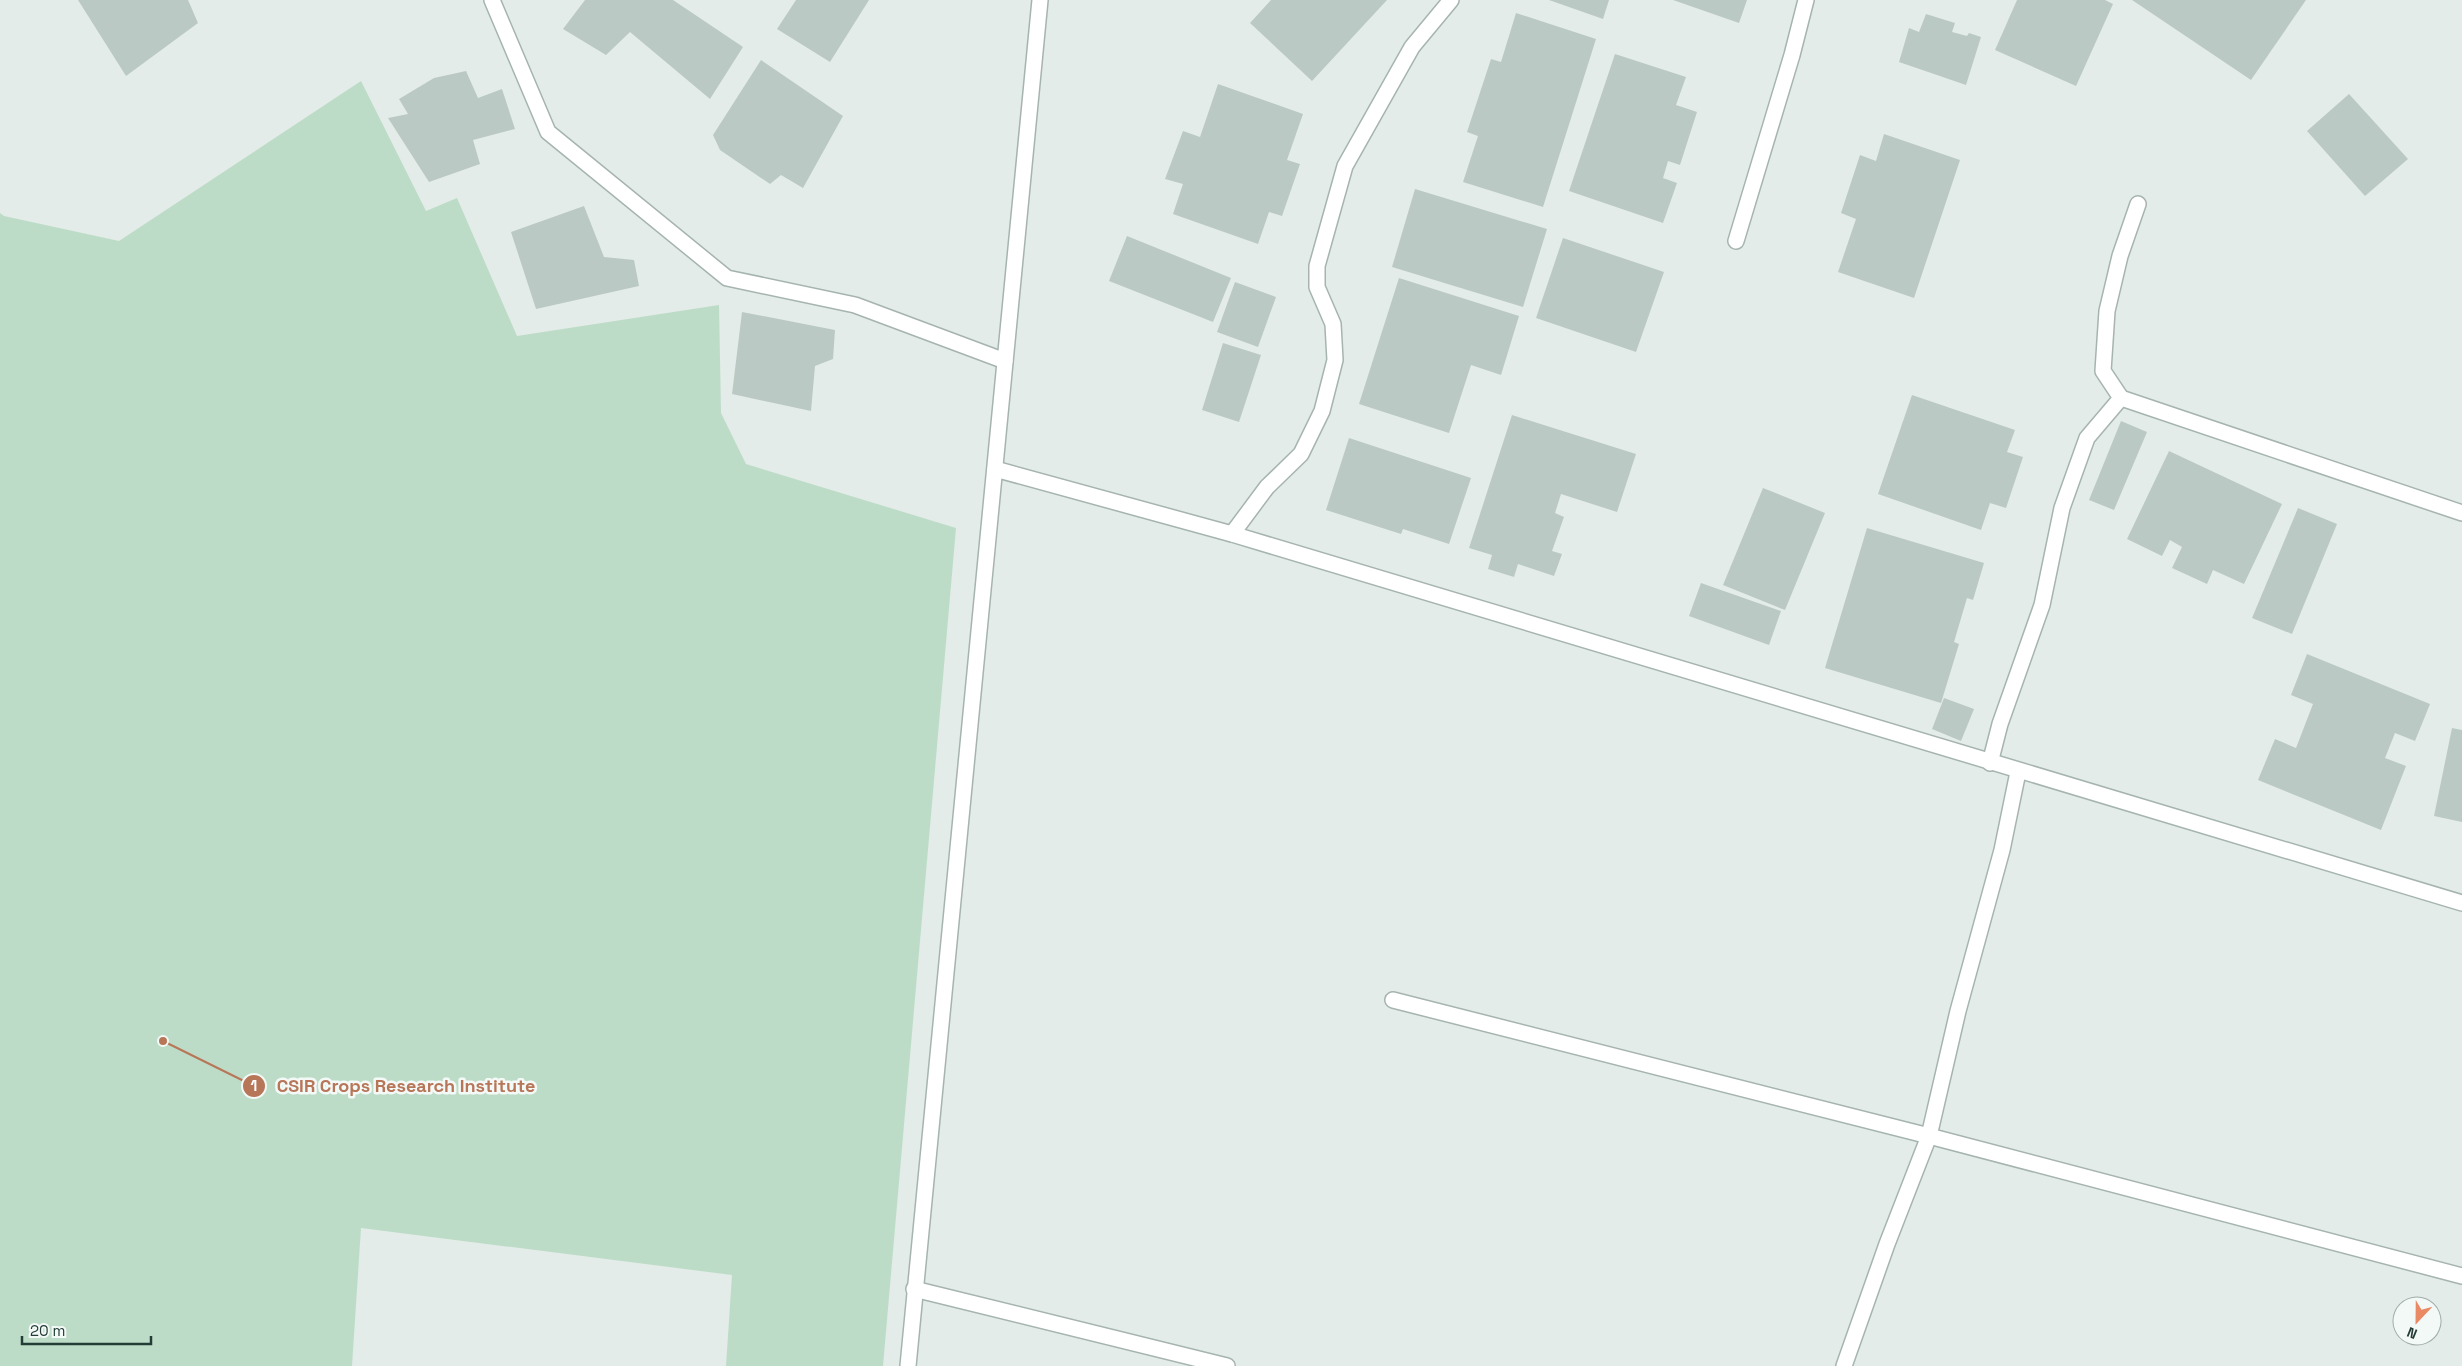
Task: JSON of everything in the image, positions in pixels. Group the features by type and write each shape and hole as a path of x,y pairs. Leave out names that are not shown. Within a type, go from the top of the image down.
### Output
{"street":[{"path":"492,0 548,132 727,278 854,305 1006,361"},
{"path":"908,1366 1040,0"},
{"path":"1232,534 1267,487 1301,454 1322,411 1335,360 1333,324 1317,287 1317,266 1345,166 1412,48 1451,0"},
{"path":"1736,240 1792,55 1806,0"},
{"path":"2138,204 2120,256 2107,311 2103,371 2122,398 2462,513"},
{"path":"1990,763 2000,724 2042,605 2062,508 2088,438 2122,398"},
{"path":"995,469 1232,534 2018,772 2462,903"},
{"path":"1844,1366 1887,1244 1929,1136 1958,1011 2002,850 2018,772"},
{"path":"1393,1000 1929,1136 2462,1276"},
{"path":"914,1289 1226,1366"}],"green space":[{"path":"361,81 426,211 457,198 517,336 719,305 721,413 746,464 956,528 883,1366 726,1366 732,1275 361,1228 352,1366 0,1366 0,213 4,216 119,241"}],"building":[{"path":"78,0 188,0 198,23 126,76"},
{"path":"585,0 673,0 743,47 710,99 630,32 606,55 563,29"},
{"path":"796,0 869,0 830,62 777,29"},
{"path":"1271,0 1387,0 1312,81 1250,23"},
{"path":"1549,0 1609,0 1603,19"},
{"path":"1673,0 1747,0 1739,23"},
{"path":"2017,0 2105,0 2113,4 2076,86 1995,50"},
{"path":"2132,0 2306,0 2251,80"},
{"path":"1516,13 1596,39 1543,207 1463,182 1478,136 1467,132 1491,59 1501,62"},
{"path":"1926,14 1955,23 1952,32 1967,36 1969,33 1981,37 1966,85 1899,62 1909,28 1919,32"},
{"path":"1615,54 1686,77 1676,105 1697,112 1680,165 1668,161 1663,178 1677,183 1663,223 1569,191"},
{"path":"761,60 843,116 803,188 781,175 770,184 720,150 713,135"},
{"path":"466,71 478,98 502,89 515,129 473,140 480,164 429,182 388,118 408,114 399,99 434,78"},
{"path":"1218,84 1303,114 1287,160 1300,164 1282,216 1269,212 1258,244 1173,214 1183,184 1165,179 1183,131 1200,137"},
{"path":"2349,94 2408,159 2365,196 2307,131"},
{"path":"1884,134 1960,160 1914,298 1838,272 1856,219 1841,213 1860,155 1876,161"},
{"path":"1415,189 1547,229 1523,307 1392,267"},
{"path":"584,206 604,257 634,260 639,286 536,309 511,232"},
{"path":"1127,236 1231,278 1213,322 1109,281"},
{"path":"1563,238 1664,272 1636,352 1536,318"},
{"path":"1399,278 1519,316 1501,375 1471,365 1449,433 1359,404"},
{"path":"1235,282 1276,297 1258,347 1217,332"},
{"path":"742,312 835,330 833,359 815,366 811,411 732,394"},
{"path":"1223,343 1261,355 1239,422 1202,410"},
{"path":"1912,395 2015,430 2007,452 2023,457 2006,508 1990,503 1981,530 1878,494"},
{"path":"1512,415 1636,454 1617,512 1561,494 1555,513 1564,517 1552,551 1562,554 1554,576 1518,564 1514,577 1488,569 1492,555 1469,548"},
{"path":"2121,421 2147,432 2114,510 2089,500"},
{"path":"1349,438 1471,478 1449,544 1403,529 1401,534 1326,510"},
{"path":"2169,451 2282,504 2244,584 2213,570 2207,584 2172,568 2182,547 2170,540 2162,556 2127,539"},
{"path":"1763,488 1825,513 1785,610 1723,585"},
{"path":"2298,508 2337,524 2292,634 2252,618"},
{"path":"1867,528 1984,563 1973,600 1967,598 1954,642 1959,644 1941,703 1825,668"},
{"path":"1701,583 1781,611 1769,645 1689,616"},
{"path":"2307,654 2430,704 2415,741 2395,733 2385,758 2406,766 2381,830 2258,780 2275,739 2296,748 2313,704 2291,695"},
{"path":"1944,698 1974,709 1961,741 1932,729"},
{"path":"2452,728 2462,730 2462,822 2434,816"}],"place":[{"name":"CSIR Crops Research Institute","path":"163,1041"}]}
